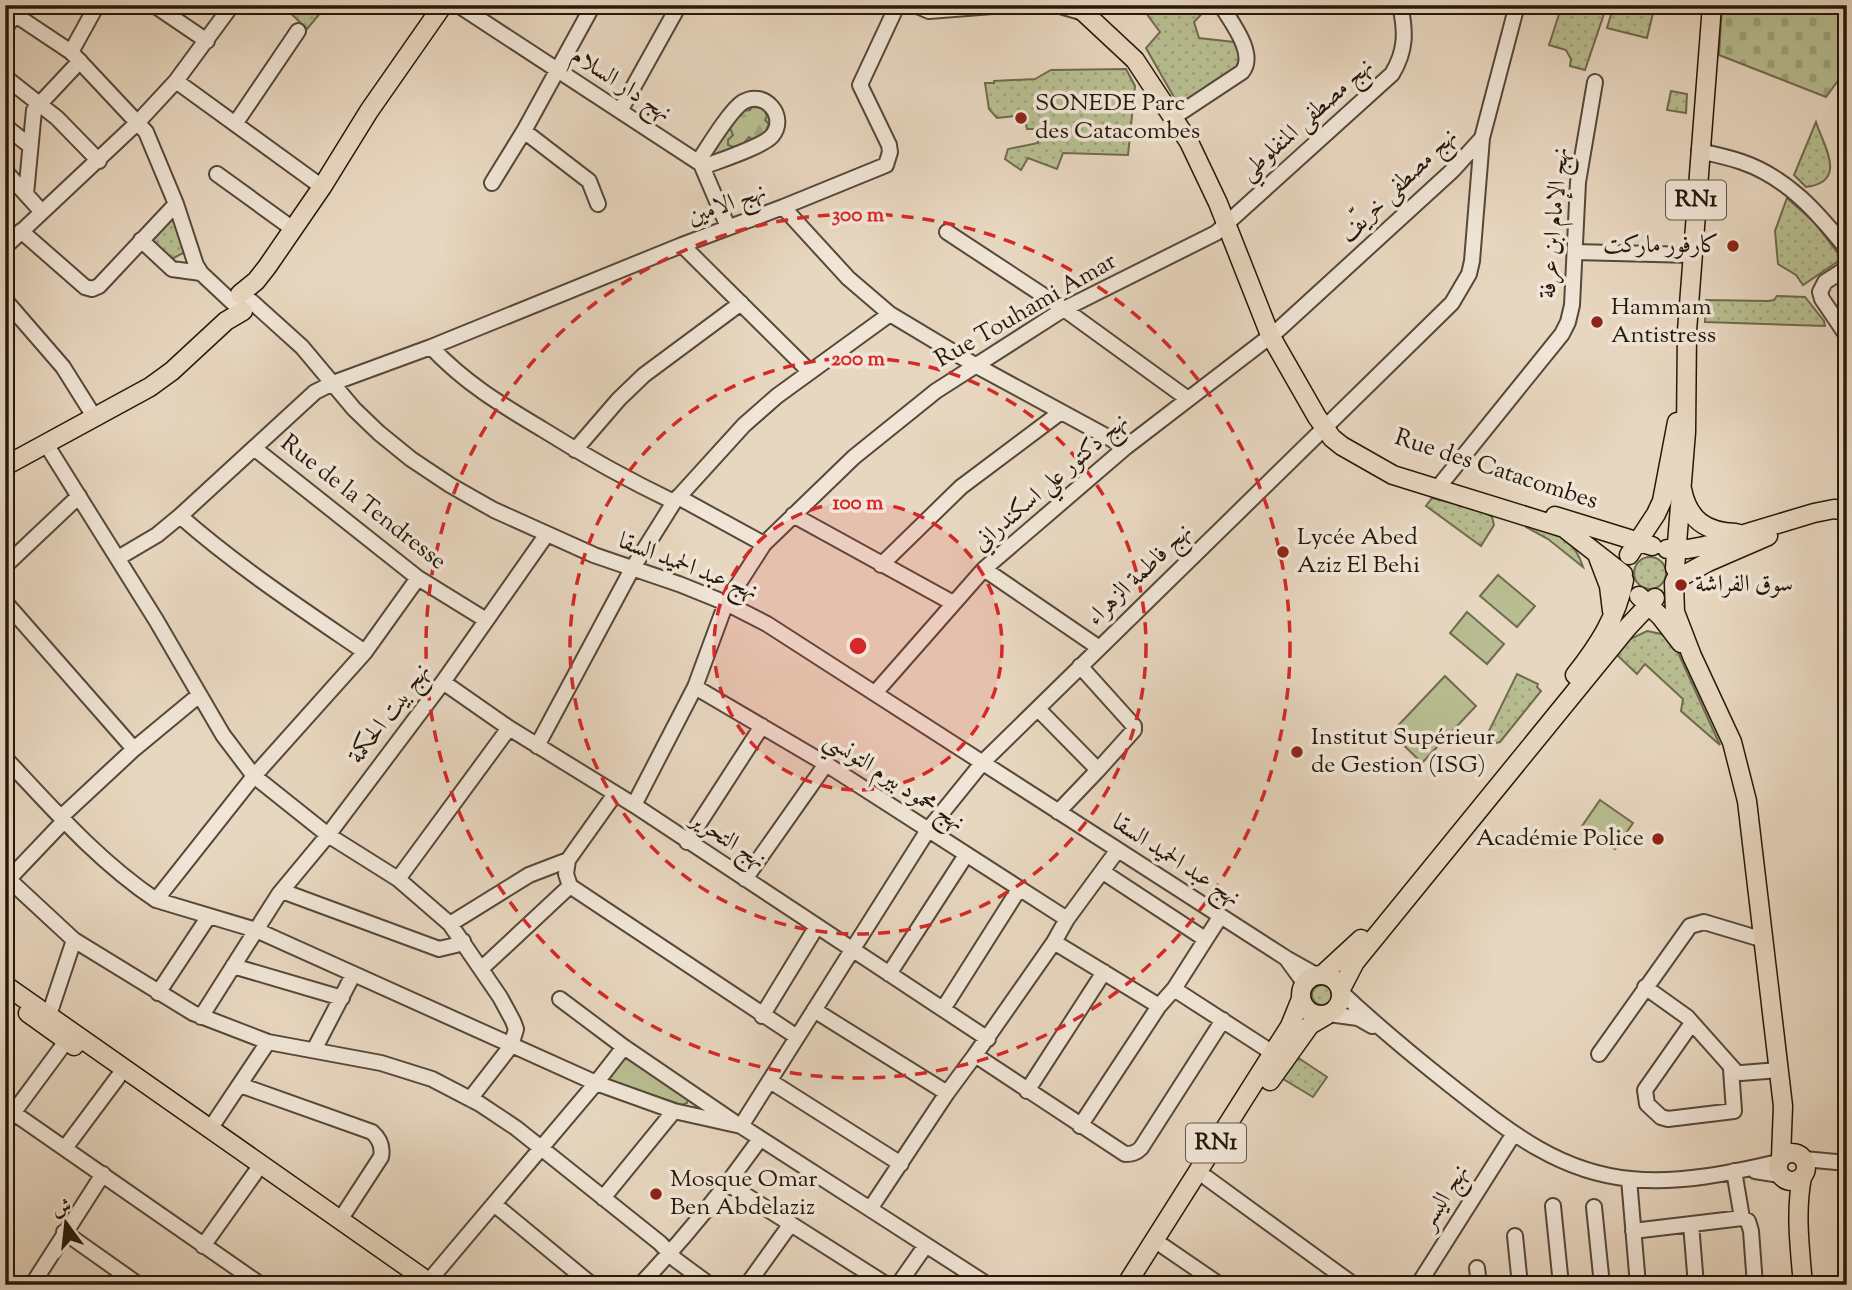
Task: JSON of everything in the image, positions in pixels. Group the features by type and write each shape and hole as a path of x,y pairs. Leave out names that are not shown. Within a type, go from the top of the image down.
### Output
{"main road":[{"path":"5,466 94,418 172,371 220,327 267,267 322,187 369,111 443,5"},
{"name":"RN1","path":"1660,559 1681,481 1686,432 1685,396 1699,151 1712,5"},
{"name":"Rue des Catacombes","path":"1080,9 1135,60 1189,142 1228,223 1273,333 1328,425 1347,440 1397,468 1438,486 1564,528 1624,577 1632,592 1648,600 1692,656"},
{"name":"RN1","path":"1139,1285 1299,1038 1310,1025 1339,1005 1341,990 1356,961 1648,600 1666,592 1656,514 1662,500 1674,431 1685,396"},
{"path":"1681,481 1689,508 1702,525 1711,530 1743,534"},
{"name":"Rue des Catacombes","path":"1438,486 1660,559"},
{"path":"1660,559 1771,524 1834,509 1847,511"},
{"path":"1660,559 1708,562 1774,534 1795,520"},
{"path":"1596,554 1609,586 1612,621"},
{"path":"1660,559 1675,612 1692,656 1723,720 1739,766 1747,801 1804,1285"},
{"name":"RN1","path":"1126,1285 1290,1026 1311,984 1361,939 1584,664 1612,621 1620,599 1623,568 1660,559"},
{"path":"1328,1015 1308,1011 1311,984 1333,979 1341,990"},
{"path":"5,985 118,1077 255,1173 425,1284"},
{"path":"5,998 46,1020"},
{"path":"69,1037 210,1129 340,1220 425,1284"}],"street":[{"path":"26,194 34,110 76,56 97,5"},
{"path":"153,5 207,41"},
{"path":"176,204 99,286 92,289 85,287 12,236 99,161 138,122 176,81 232,5"},
{"name":"نهج دار السلام","path":"458,5 701,164"},
{"path":"620,111 679,5"},
{"path":"783,207 886,165 889,145 860,85 895,10 900,5"},
{"path":"915,5 929,11 1005,5"},
{"path":"1057,5 1080,9"},
{"path":"1174,117 1246,67 1247,54 1221,5"},
{"name":"نهج مصطفى المنفلوطي","path":"1228,223 1392,74 1404,45 1404,26 1399,5"},
{"name":"نهج مصطفى خريّف","path":"1273,333 1453,170 1482,138 1517,5"},
{"path":"492,183 524,131 592,7"},
{"path":"5,27 10,11"},
{"name":"نهج عبد الحميد السقا","path":"10,11 76,56 138,122 151,141 201,273 216,287 267,317 302,347 379,433 411,459 494,510 594,555 726,603 768,624 1286,958 1311,984"},
{"path":"235,124 298,31"},
{"path":"5,77 39,102 99,161"},
{"path":"176,81 322,187"},
{"name":"نهج الإمام ابن عرفة","path":"1438,486 1569,322 1580,167 1595,82"},
{"path":"754,98 768,102 773,107 778,120 777,128 768,140 701,164 740,103 754,98"},
{"path":"5,126 30,146"},
{"path":"524,131 589,181 598,204"},
{"name":"نهج فاطمة الزهراء","path":"741,1126 928,830 983,762 1452,303 1465,283 1472,261 1482,138"},
{"path":"1699,151 1743,162 1781,181 1803,199 1847,249"},
{"path":"701,164 728,227"},
{"path":"5,171 42,212"},
{"path":"217,174 293,229"},
{"name":"نهج الامين","path":"254,448 315,392 333,383 431,347 783,207 848,278 890,314 975,365 1126,447"},
{"name":"Rue Touhami Amar","path":"634,805 695,687 726,603 764,544 793,515 854,457 936,391 1064,309 1216,233 1228,223"},
{"path":"947,232 1064,309 1188,399"},
{"path":"141,240 172,269 201,273"},
{"path":"682,245 810,372"},
{"path":"1575,252 1693,255"},
{"path":"1847,268 1825,282 1819,292 1847,336"},
{"path":"575,450 619,399 645,375 741,303"},
{"path":"9,310 63,367 94,418"},
{"path":"537,746 632,569 676,499 744,425 777,396 890,314"},
{"name":"نهج دكتور علي اسكندراني","path":"875,693 984,569 1126,447 1273,333"},
{"path":"431,347 451,369 478,390 575,450 764,544"},
{"path":"881,565 961,487 1061,412"},
{"path":"46,444 118,558 198,696 254,776 328,835 398,879 450,924 463,941 516,1029 511,1046 470,1099"},
{"name":"Rue de la Tendresse","path":"118,558 157,535 254,448 418,578 486,620"},
{"path":"5,566 79,496"},
{"path":"793,515 953,603"},
{"path":"180,516 256,576 366,652"},
{"name":"نهج بيت الحكمة","path":"201,1017 282,891 328,835 443,682 547,534"},
{"path":"984,569 1098,647"},
{"path":"156,900 254,776 366,652 418,578"},
{"path":"5,601 134,749"},
{"path":"1058,812 1098,770 1134,726 1080,666"},
{"name":"نهج التحرير","path":"443,682 509,728 634,805 988,1039"},
{"name":"نهج محمود بيرم التونسي","path":"695,687 826,764 1067,919"},
{"path":"198,696 134,749 62,819 6,880 74,940 201,1017 268,1042 381,1063 432,1079 497,1114 710,1285"},
{"path":"1038,709 1098,770"},
{"path":"687,842 762,726"},
{"path":"398,879 509,728"},
{"path":"5,758 62,819 117,871 156,900 256,930 596,1083 674,1111 741,1126"},
{"path":"745,879 826,764"},
{"path":"615,794 568,860 566,874 570,886 797,1037"},
{"path":"870,1209 947,1093 988,1039 1054,942 1067,919 1117,851"},
{"path":"889,974 966,855"},
{"path":"450,924 529,875 568,860"},
{"path":"1103,872 1205,939"},
{"path":"481,969 570,886"},
{"path":"943,1009 1019,889"},
{"path":"282,891 439,949 456,946 463,941"},
{"path":"158,993 209,916"},
{"path":"1080,1126 1220,917"},
{"path":"1599,1054 1684,931 1704,922 1764,940"},
{"path":"762,1016 817,926"},
{"path":"46,1020 74,940"},
{"path":"1054,942 1158,1006"},
{"path":"233,967 342,998"},
{"path":"1027,1091 1104,972"},
{"path":"314,1050 353,975"},
{"path":"1645,988 1692,1023 1731,1069 1741,1073 1779,1070"},
{"path":"1174,989 1273,1053"},
{"path":"1341,990 1382,1031 1513,1135 1564,1163 1593,1173 1656,1181 1738,1171 1847,1164"},
{"path":"560,999 760,1139 988,1285"},
{"path":"814,1010 947,1093"},
{"path":"1328,1015 1358,1018 1382,1031"},
{"path":"975,1055 1125,1154 1136,1153 1223,1020"},
{"path":"1692,1023 1645,1090 1647,1104 1661,1117 1668,1119 1734,1111 1731,1069"},
{"path":"69,1037 8,1115 65,1148 257,1284"},
{"path":"210,1129 268,1042"},
{"path":"425,1284 596,1083 624,1046"},
{"path":"65,1148 118,1077"},
{"path":"770,1081 901,1164"},
{"path":"240,1085 372,1132 378,1138 381,1157 340,1220"},
{"path":"603,1198 674,1111"},
{"name":"نهج اليسر","path":"1418,1285 1513,1135"},
{"path":"640,1285 670,1254 728,1184 760,1139"},
{"path":"1738,1171 1742,1218"},
{"path":"203,1246 255,1173"},
{"path":"34,1284 64,1232 103,1174"},
{"path":"1207,1178 1354,1285"},
{"path":"1629,1179 1638,1285"},
{"path":"728,1184 887,1285"},
{"path":"494,1204 592,1285"},
{"path":"1553,1206 1561,1285"},
{"path":"1594,1207 1602,1285"},
{"path":"1633,1231 1742,1218 1748,1221 1751,1231 1755,1285"},
{"path":"1691,1224 1696,1285"},
{"path":"747,1285 790,1225"},
{"path":"64,1232 139,1285"},
{"path":"1515,1236 1520,1285"},
{"path":"898,1285 926,1245"},
{"path":"1163,1246 1220,1285"},
{"path":"1478,1268 1479,1285"}],"green space":[{"path":"282,5 327,5 307,29"},
{"path":"1140,5 1210,5 1194,22 1199,38 1234,42 1242,57 1238,68 1186,103 1175,99 1146,48 1160,32"},
{"path":"1562,5 1607,5 1585,70 1570,66 1571,59 1566,50 1549,45"},
{"path":"1614,5 1655,5 1647,38 1607,28"},
{"path":"1722,5 1847,5 1847,68 1826,97 1719,55"},
{"path":"1126,69 1135,86 1128,155 1063,153 1057,169 1028,158 1021,170 1005,159 1008,149 1038,143 1037,129 1027,129 1024,115 997,118 989,109 985,83 1035,79 1051,70"},
{"path":"1671,91 1687,94 1686,113 1667,110"},
{"path":"760,103 773,119 766,135 713,155 713,151 744,106"},
{"path":"752,107 763,108 767,116 765,120 769,124 765,133 752,139 749,137 744,143 734,147 728,145 728,140 733,135 730,128 742,111"},
{"path":"1816,122 1830,161 1830,170 1827,178 1819,184 1806,187 1794,175"},
{"path":"1787,198 1814,222 1840,256 1837,262 1803,285 1796,275 1778,264 1775,231"},
{"path":"173,217 185,252 170,260 149,239"},
{"path":"1777,296 1805,297 1825,326 1705,322 1706,300 1768,301"},
{"path":"1432,498 1481,510 1492,517 1494,525 1481,546 1426,506"},
{"path":"1531,522 1569,543 1575,549 1583,567 1548,539 1526,527 1527,523"},
{"path":"1650,557 1661,562 1666,573 1661,584 1650,589 1639,584 1634,573 1639,562"},
{"path":"1498,575 1535,606 1517,627 1480,596"},
{"path":"1467,612 1504,644 1487,664 1450,633"},
{"path":"1647,631 1666,635 1676,648 1720,745 1681,711 1683,699 1645,664 1637,674 1616,654 1630,639"},
{"path":"1517,674 1538,684 1537,687 1541,691 1500,742 1496,743 1486,737"},
{"path":"1445,676 1476,706 1422,763 1391,733"},
{"path":"1600,800 1633,823 1615,849 1582,826"},
{"path":"1318,985 1326,985 1332,995 1326,1005 1318,1005 1312,999 1312,991"},
{"path":"1297,1057 1327,1077 1313,1097 1283,1079"},
{"path":"627,1058 688,1099 687,1103 682,1105 607,1080 621,1060"}],"place":[{"name":"SONEDE Parc des Catacombes","path":"1021,118"},
{"name":"كارفور ماركت","path":"1733,246"},
{"name":"Hammam Antistress","path":"1597,322"},
{"name":"Lycée Abed Aziz El Behi","path":"1283,552"},
{"name":"سوق الفراشة","path":"1681,585"},
{"name":"Institut Supérieur de Gestion (ISG)","path":"1297,752"},
{"name":"Académie Police","path":"1658,839"},
{"name":"Mosque Omar Ben Abdelaziz","path":"656,1194"}]}
